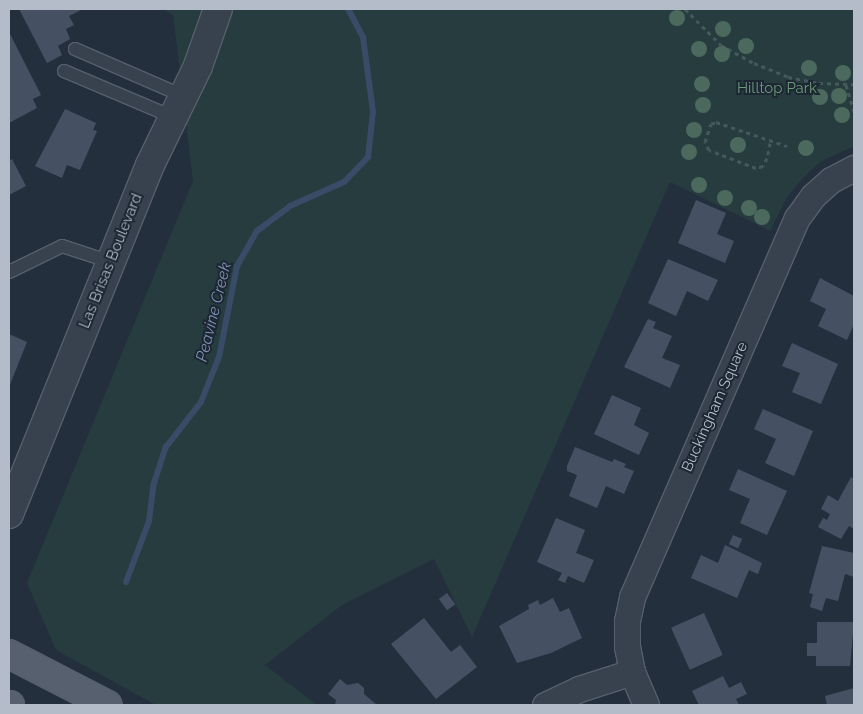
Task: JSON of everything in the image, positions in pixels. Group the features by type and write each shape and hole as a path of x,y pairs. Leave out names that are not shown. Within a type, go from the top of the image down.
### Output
{"main road":[{"path":"9,654 108,705"}],"street":[{"name":"Las Brisas Boulevard","path":"9,514 111,262 178,107 198,66 218,9"},
{"name":"Buckingham Square","path":"646,705 632,672 627,646 632,597 793,227 813,196 831,180 854,168"},
{"path":"545,705 579,689 632,672"}],"lane":[{"path":"76,49 178,107"},
{"path":"64,70 178,107"},
{"path":"9,272 62,246 111,262"}],"path":[{"path":"685,9 721,45 754,63 788,77 846,85 854,84"},
{"path":"846,85 854,112"},
{"path":"770,142 767,158 763,166 756,168 709,150 705,142 711,124 716,122 770,142 787,146"}],"green space":[{"name":"Hilltop Park","path":"163,9 854,9 854,146 820,162 800,181 786,199 770,231 670,182 472,637 434,559 342,605 265,665 317,705 156,705 56,650 27,583 193,181 173,15"}],"building":[{"path":"19,9 83,9 69,16 74,25 66,29 70,39 58,46 62,55 47,63"},
{"path":"9,32 41,95 33,99 37,108 9,123"},
{"path":"65,109 96,123 93,130 97,131 80,170 67,165 62,178 35,166"},
{"path":"12,159 26,186 9,195 9,161"},
{"path":"696,200 726,213 717,234 734,241 725,263 678,243"},
{"path":"668,259 718,280 708,301 687,291 676,316 648,303"},
{"path":"820,278 854,296 854,324 847,340 818,326 826,309 810,301"},
{"path":"648,319 656,322 653,328 672,336 662,358 680,365 670,388 624,367"},
{"path":"9,334 27,342 9,387"},
{"path":"792,343 838,364 821,404 792,392 800,373 782,366"},
{"path":"612,395 641,408 634,425 649,433 639,455 594,434"},
{"path":"763,409 813,431 794,476 765,463 776,439 754,429"},
{"path":"575,447 612,462 614,459 626,464 624,467 634,471 624,494 606,486 597,508 569,496 577,475 567,471 567,466"},
{"path":"738,469 787,491 767,535 740,523 750,499 729,490"},
{"path":"851,477 854,479 854,529 849,526 841,539 818,527 823,518 827,520 830,514 821,509 828,495 838,501"},
{"path":"556,518 585,530 576,553 594,560 584,583 568,576 565,583 558,580 562,573 537,562"},
{"path":"733,535 742,539 738,548 729,544"},
{"path":"725,545 762,563 758,574 749,570 737,598 691,578 701,555 718,563"},
{"path":"822,546 854,553 854,577 845,574 838,601 826,598 822,611 810,607 813,594 809,593"},
{"path":"447,593 455,604 447,610 439,599"},
{"path":"553,598 560,612 569,608 582,638 551,653 517,663 499,626 529,609 528,605 538,600 540,605"},
{"path":"704,613 723,655 690,670 671,628"},
{"path":"424,618 451,652 460,645 477,667 436,699 391,644"},
{"path":"817,622 854,622 850,666 816,666 816,656 807,656 807,643 817,643"},
{"path":"723,676 729,688 741,682 747,694 736,699 739,705 699,705 692,691"},
{"path":"340,679 347,685 358,683 364,688 364,694 377,705 335,705 336,700 328,694"},
{"path":"854,688 854,705 827,705 825,696"}],"waterway":[{"name":"Peavine Creek","path":"126,582 149,521 154,483 166,447 201,402 219,357 237,266 257,231 290,206 344,182 368,157 373,112 363,37 348,9"}]}
